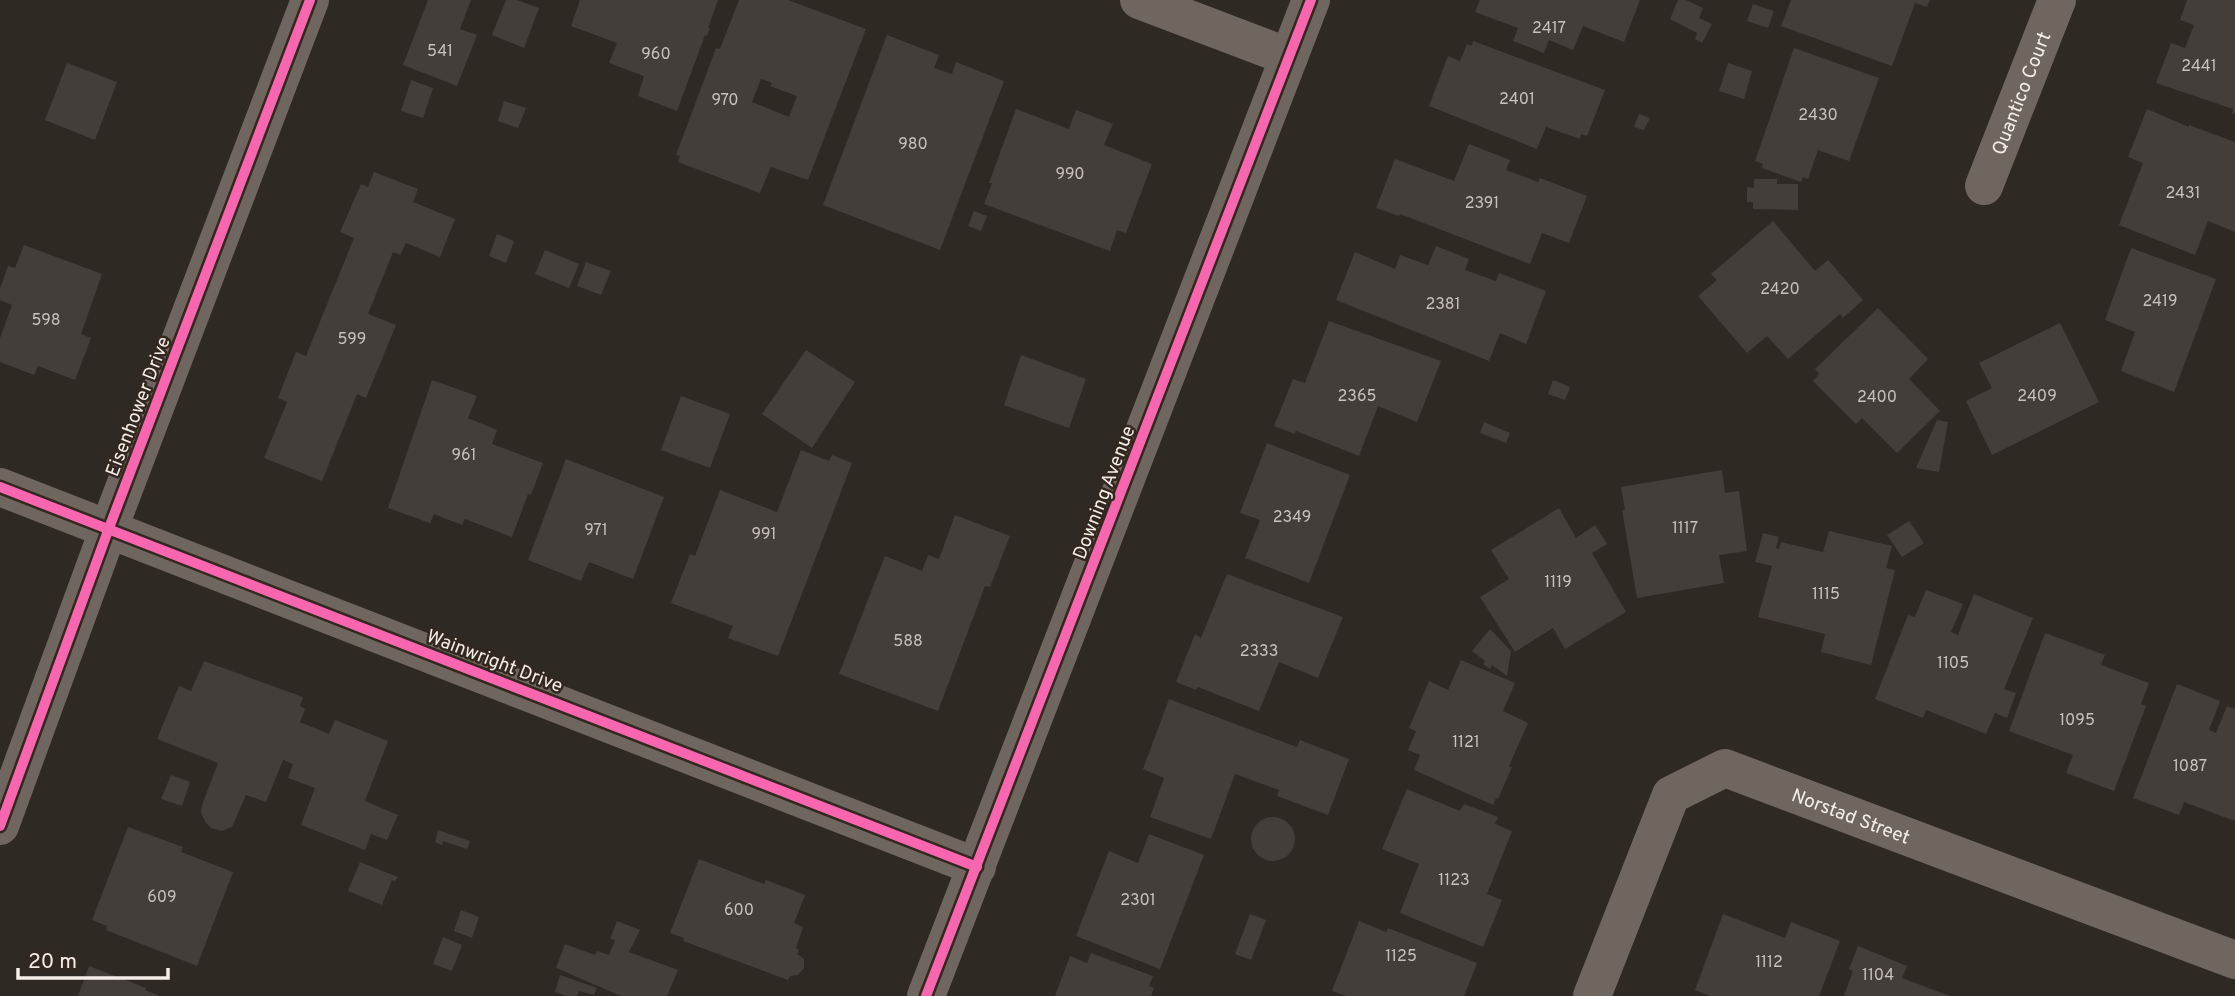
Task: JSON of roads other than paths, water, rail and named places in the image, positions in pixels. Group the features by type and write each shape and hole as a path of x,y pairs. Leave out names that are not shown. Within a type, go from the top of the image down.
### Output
{"street":[{"name":"Eisenhower Drive","path":"0,826 109,528 310,0"},
{"path":"1139,0 1289,57"},
{"name":"Downing Avenue","path":"926,996 1311,0"},
{"name":"Quantico Court","path":"1984,186 2057,0"},
{"name":"Wainwright Drive","path":"0,487 976,867"},
{"name":"Norstad Street","path":"1592,996 1671,794 1725,768 2235,960"}]}
